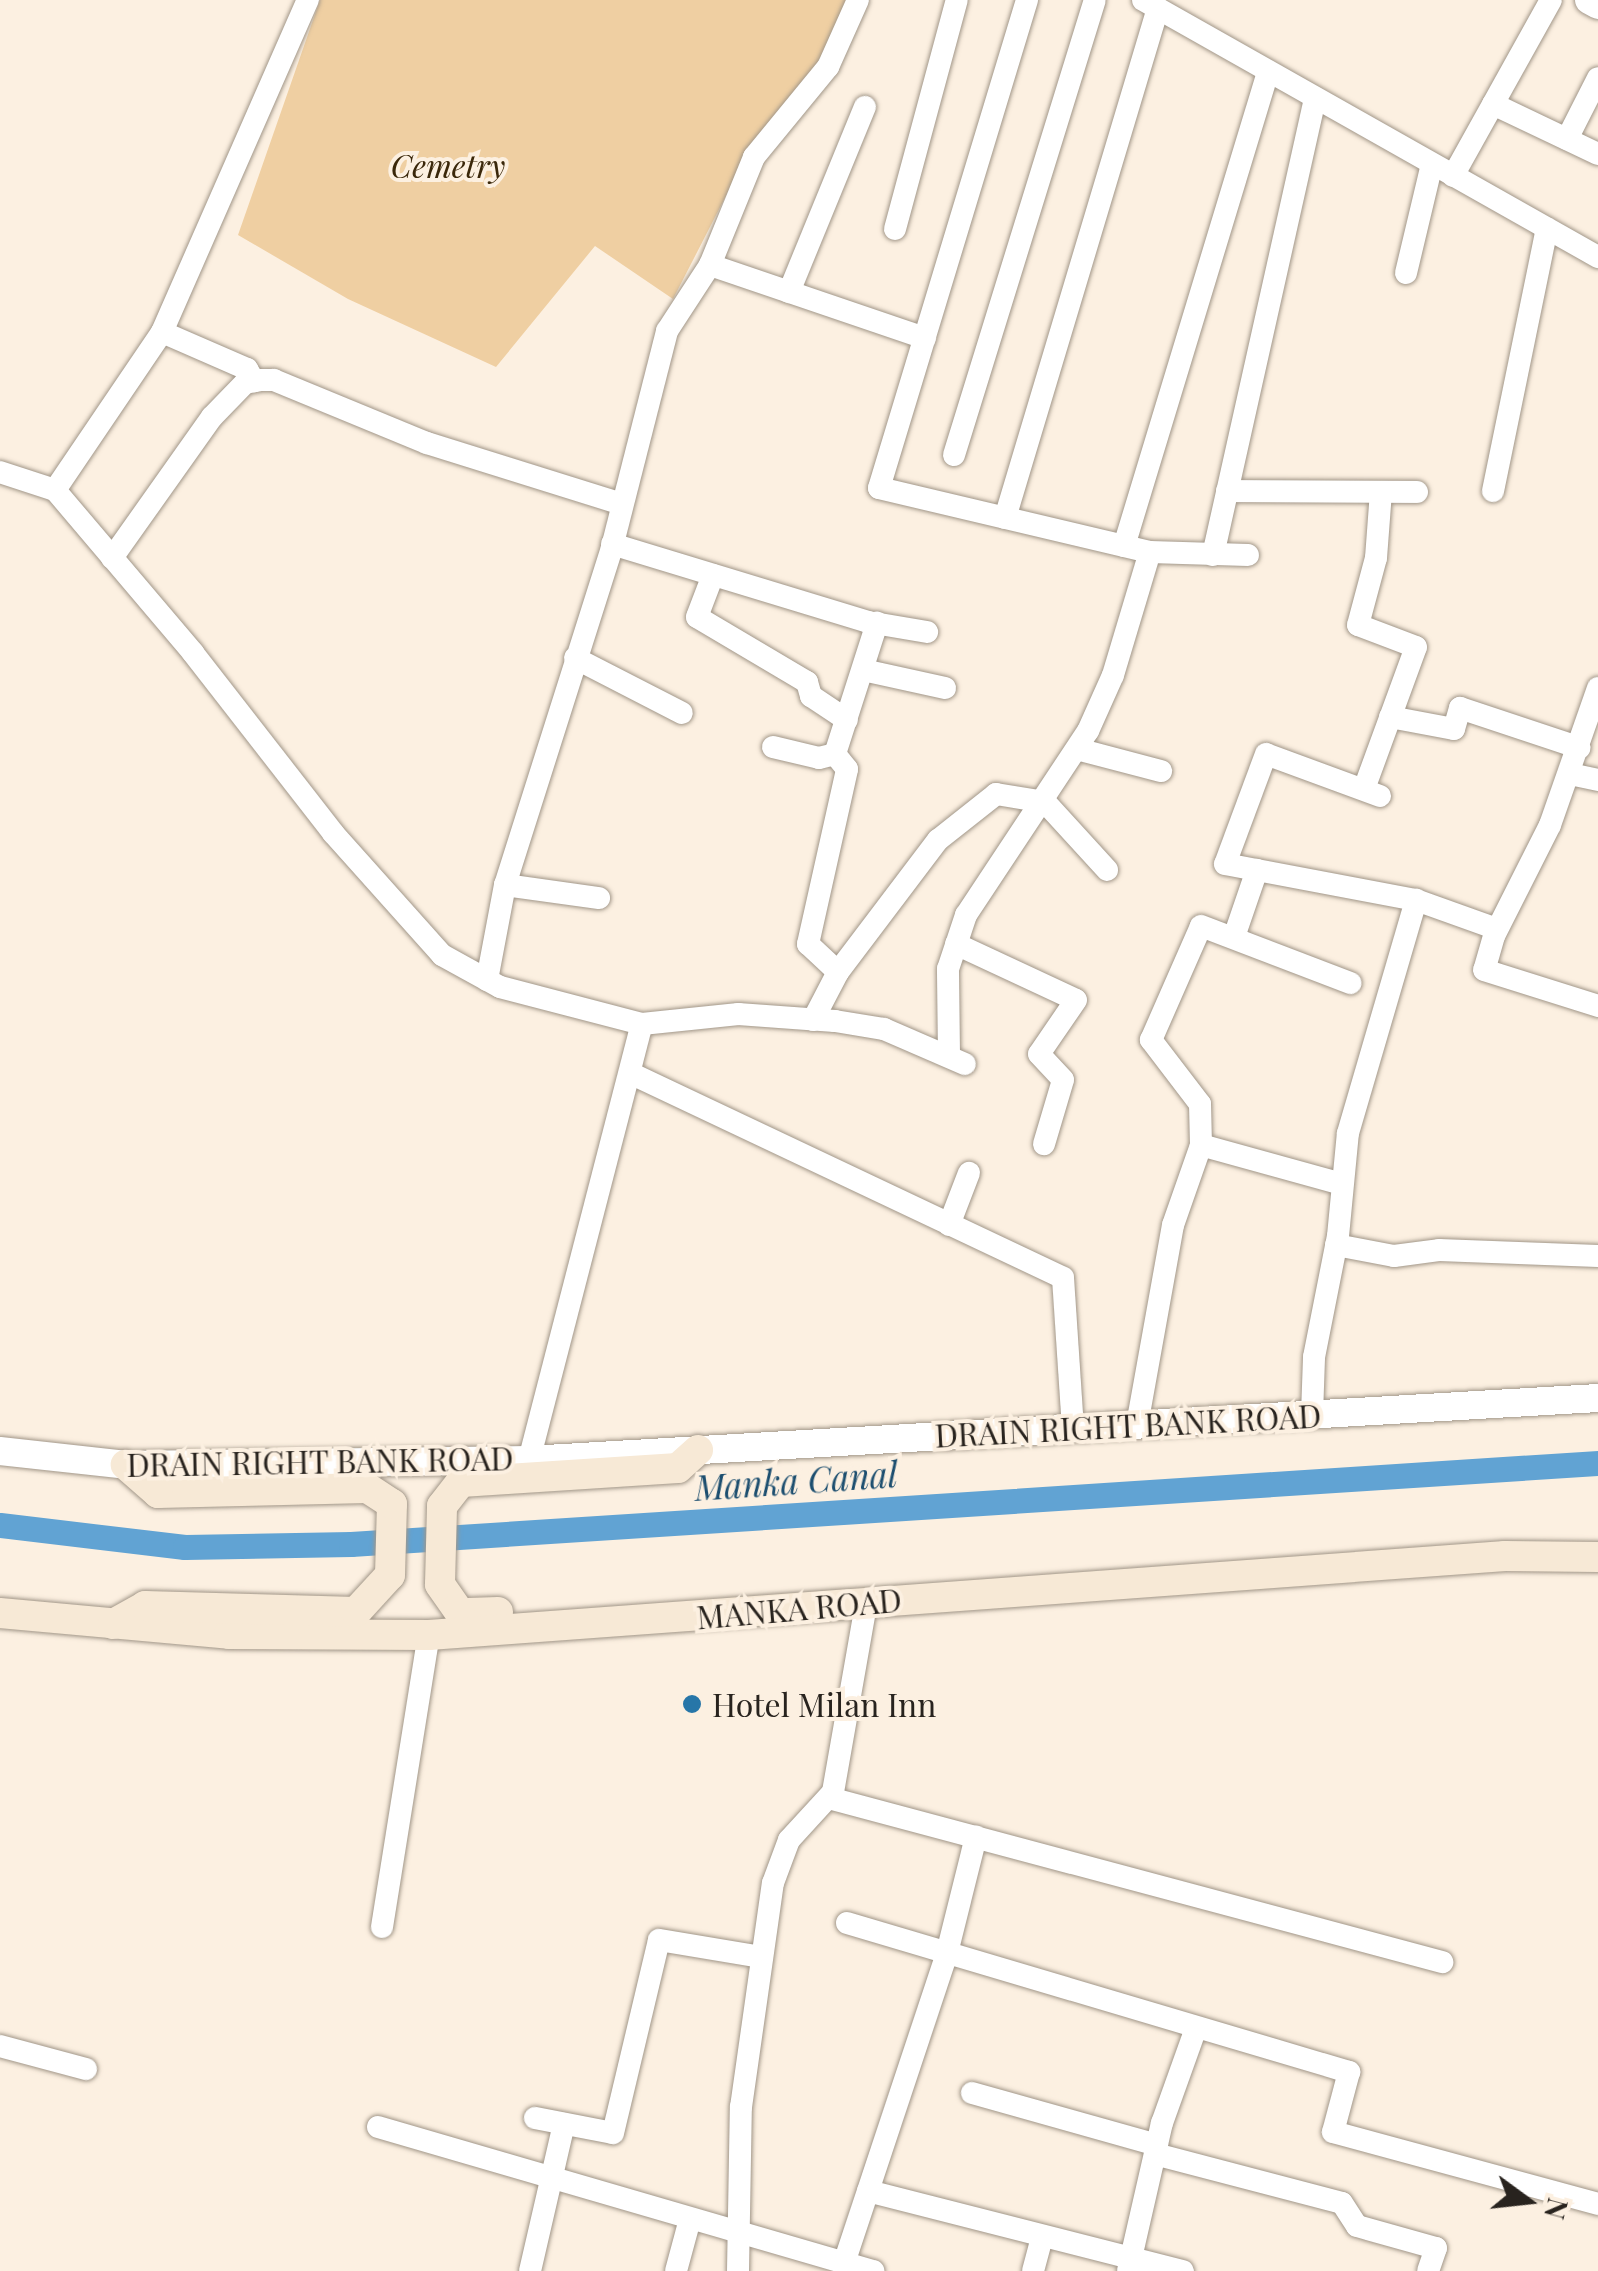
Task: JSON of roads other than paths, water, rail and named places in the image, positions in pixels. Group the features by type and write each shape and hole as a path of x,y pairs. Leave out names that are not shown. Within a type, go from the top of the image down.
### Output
{"main road":[{"path":"686,1619 669,1606 460,1613 440,1584 442,1506 461,1482 678,1468 698,1450"},
{"path":"113,1624 144,1606 356,1612 390,1576 392,1504 367,1488 158,1492 126,1465"},
{"name":"MANKA ROAD","path":"0,1613 229,1634 430,1635 1505,1556 1598,1558"}],"street":[{"path":"55,490 162,332 308,0"},
{"path":"486,980 505,885 612,544 618,504 666,331 710,265 754,157 828,66 858,0"},
{"path":"895,229 957,0"},
{"path":"1027,0 879,488 1150,552 1248,554"},
{"path":"954,455 1095,0"},
{"path":"1406,273 1443,170 1493,104 1551,0"},
{"path":"1590,0 1598,4"},
{"path":"1005,518 1150,4 1598,258"},
{"path":"1124,546 1268,71"},
{"path":"1567,139 1598,78"},
{"path":"1213,555 1315,98"},
{"path":"1493,104 1598,154"},
{"path":"789,292 865,107"},
{"path":"1493,491 1547,228"},
{"path":"710,265 925,338"},
{"path":"162,332 247,370 254,382"},
{"path":"112,558 212,417 254,382 274,380 427,442 618,504"},
{"path":"0,472 55,490 357,860 442,956 486,980 642,1024 738,1014 814,1020 884,1029 957,1060 948,969 966,915 1045,802 1076,749 1113,675 1150,552"},
{"path":"1227,491 1417,492"},
{"path":"1381,492 1376,558 1358,624 1416,647 1390,717 1372,792 1266,754 1225,864 1416,900 1497,930"},
{"path":"612,544 877,623 927,632"},
{"path":"713,576 696,617 807,682 811,696 847,720"},
{"path":"835,754 877,623"},
{"path":"576,658 682,712"},
{"path":"863,670 945,688"},
{"path":"1598,688 1570,774 1497,930 1484,970 1598,1006"},
{"path":"1390,717 1454,730 1460,708 1580,748"},
{"path":"773,747 819,758 835,754"},
{"path":"1076,749 1161,771"},
{"path":"835,754 847,768 808,944 838,972"},
{"path":"1570,774 1598,780"},
{"path":"814,1020 838,972 938,840 976,804 996,794 1045,802 1107,870"},
{"path":"1234,937 1257,870"},
{"path":"505,885 600,898"},
{"path":"1312,1415 1314,1357 1336,1245 1348,1133 1416,900"},
{"path":"1137,1425 1172,1226 1200,1144 1200,1104 1150,1040 1200,926 1350,983"},
{"path":"956,944 1076,1000 1039,1054 1063,1080 1044,1144"},
{"path":"530,1460 642,1024"},
{"path":"630,1073 1063,1278 1073,1428"},
{"path":"1200,1144 1342,1184"},
{"path":"948,1225 968,1173"},
{"path":"1336,1245 1394,1256 1439,1250 1598,1256"},
{"name":"DRAIN RIGHT BANK ROAD","path":"0,1450 126,1465 530,1460 1598,1398"},
{"path":"738,2271 741,2107 773,1883 788,1840 829,1798 867,1600"},
{"path":"382,1927 430,1635"},
{"path":"829,1798 1442,1962"},
{"path":"844,2262 947,1952 976,1837"},
{"path":"847,1923 1195,2031 1349,2072 1333,2132 1598,2204"},
{"path":"535,2118 613,2133 658,1940 762,1957"},
{"path":"1129,2266 1156,2150 1195,2031"},
{"path":"0,2046 86,2070"},
{"path":"972,2093 1342,2203 1356,2226 1436,2248 1428,2271"},
{"path":"530,2271 564,2124"},
{"path":"378,2127 552,2182 873,2271"},
{"path":"868,2191 1042,2237 1129,2266 1183,2271"},
{"path":"676,2271 690,2219"},
{"path":"1034,2271 1042,2237"}],"waterway":[{"name":"Manka Canal","path":"0,1525 185,1547 351,1544 1598,1463"}],"place":[{"name":"Hotel Milan Inn","path":"692,1704"}],"park label":[{"name":"Cemetry","path":"448,165"}]}
